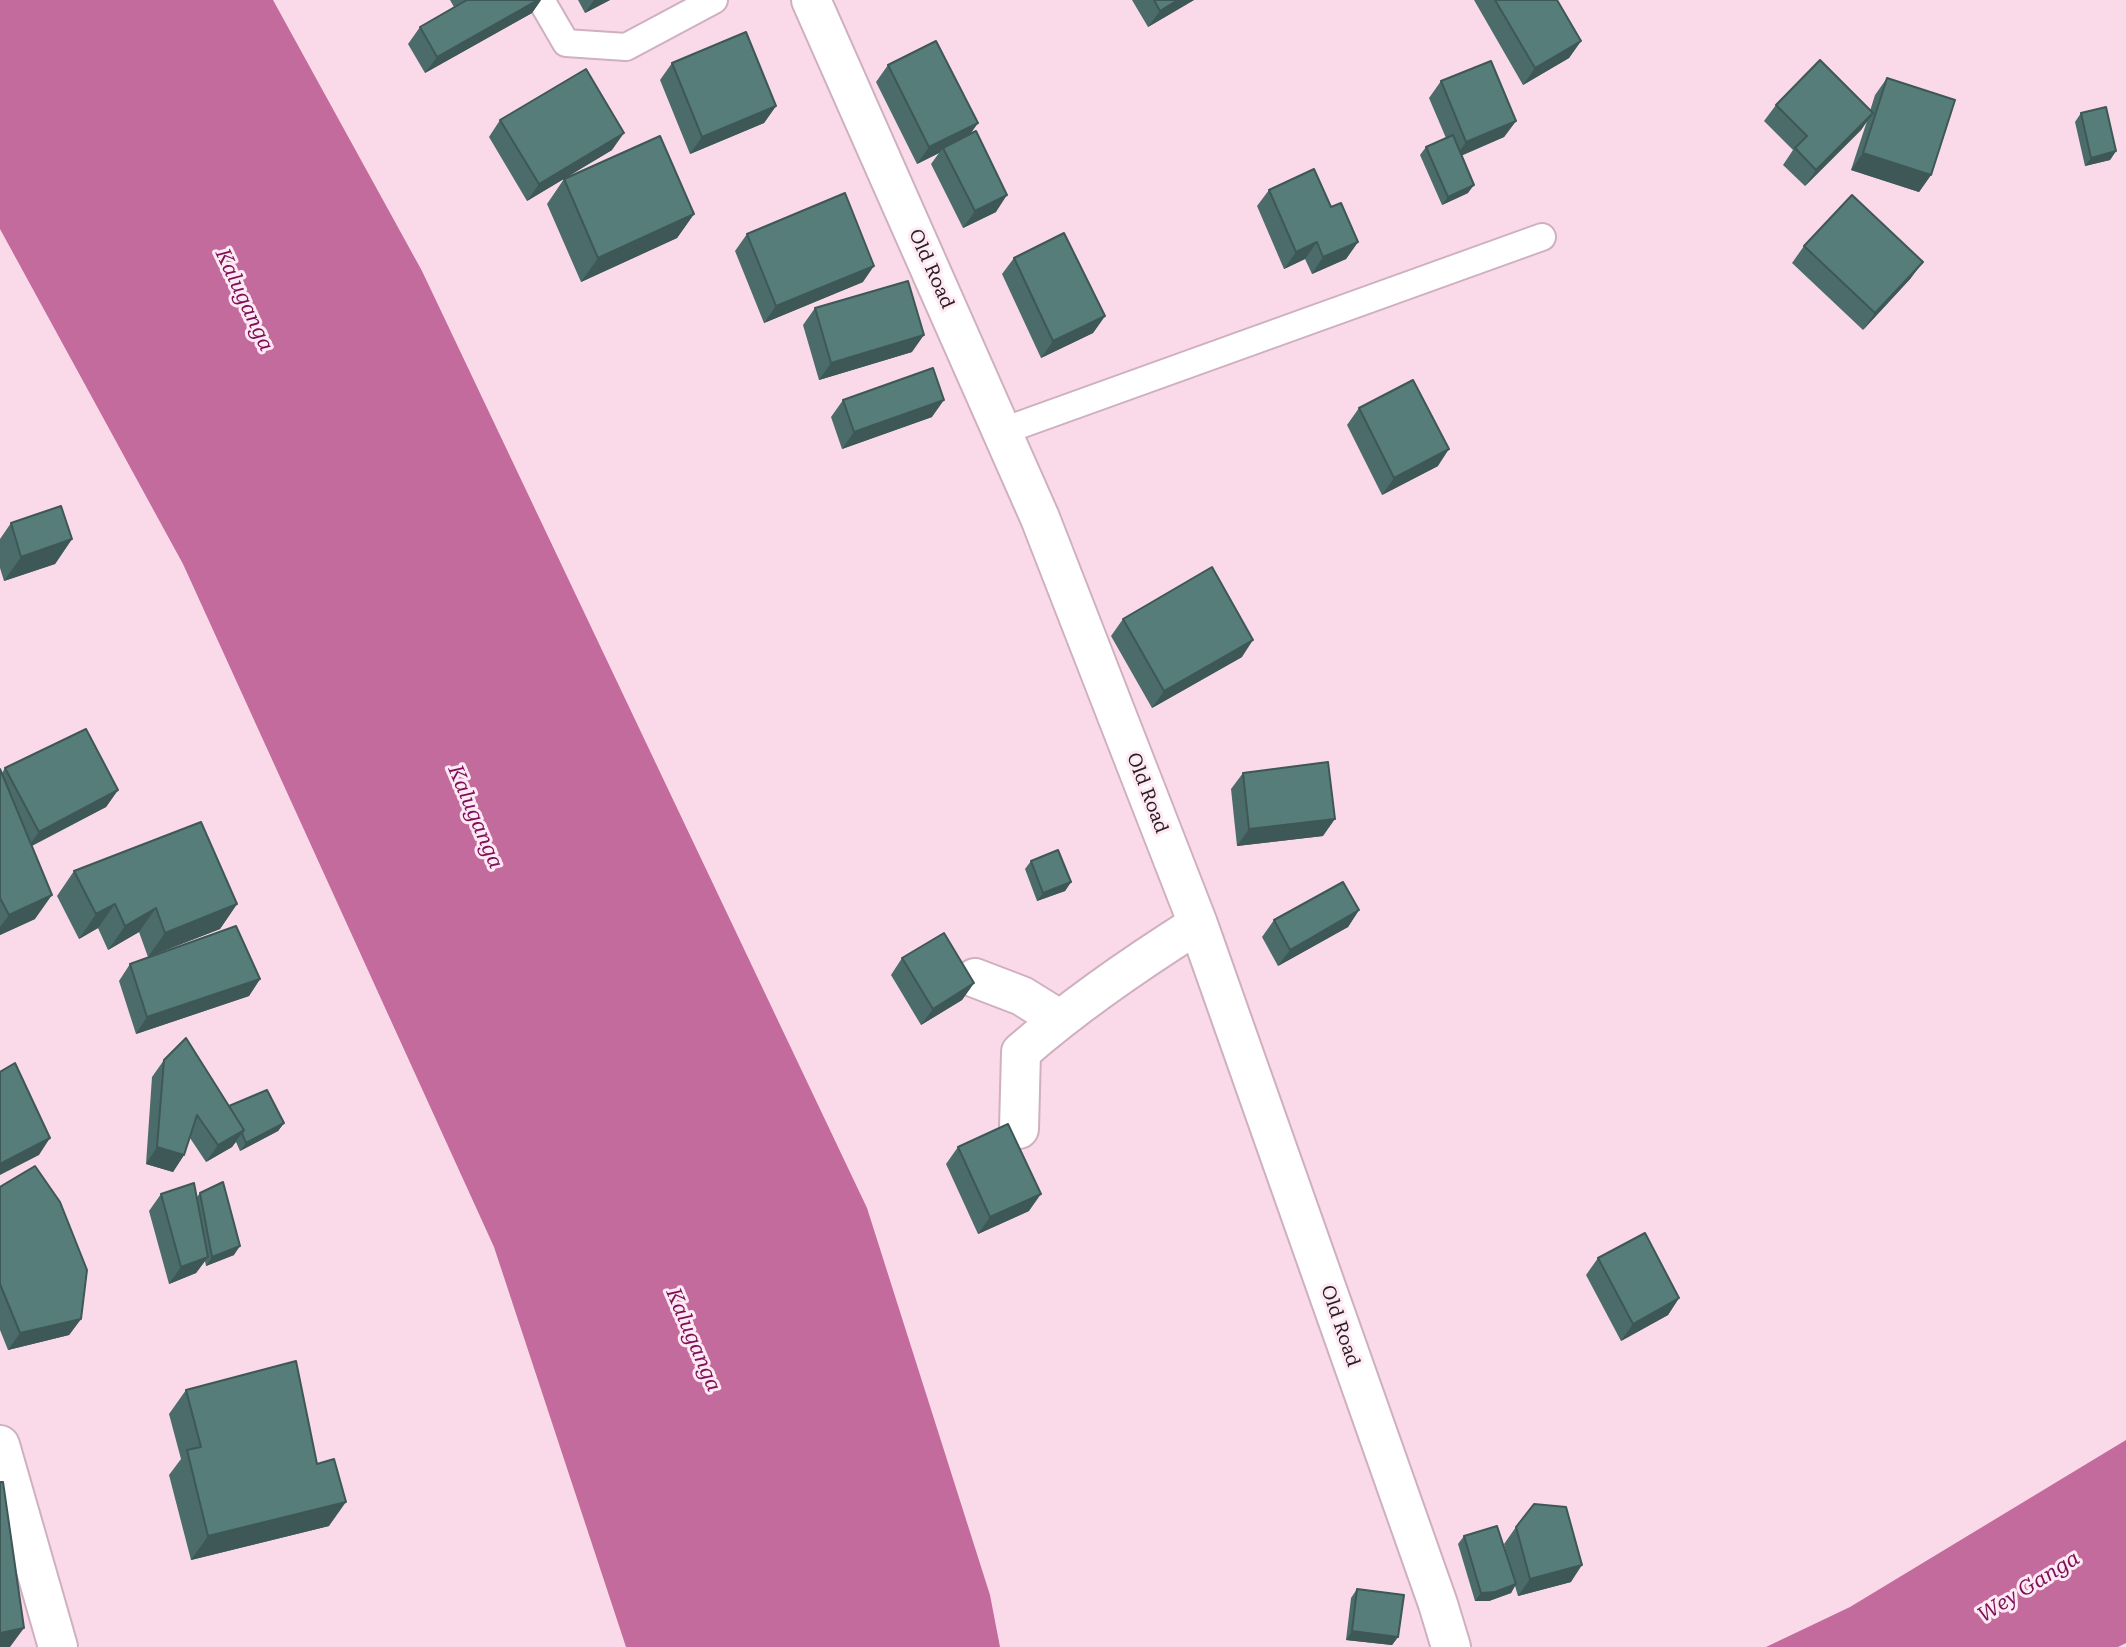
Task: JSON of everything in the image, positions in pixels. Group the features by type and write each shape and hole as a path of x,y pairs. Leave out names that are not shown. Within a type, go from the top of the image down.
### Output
{"street":[{"name":"Old Road","path":"811,0 1040,518 1198,924 1451,1647"},
{"path":"1019,1129 1021,1052 1059,1019 1140,960 1198,924"},
{"path":"975,978 1022,996 1059,1019"},
{"path":"0,1445 58,1647"}],"lane":[{"path":"541,0 566,43 626,47 714,0"},
{"path":"1003,431 1542,237"}],"water":[{"name":"Kaluganga","path":"0,0 273,0 422,271 867,1208 990,1595 1000,1647 626,1647 494,1247 183,564 0,229"},
{"name":"Wey Ganga","path":"2126,1440 2126,1643 2118,1647 1766,1647 1850,1607"}],"building":[{"path":"467,0 538,0 437,57 420,27"},
{"path":"1154,0 1178,0 1160,11"},
{"path":"1495,0 1557,0 1581,41 1535,68"},
{"path":"746,32 776,106 702,137 672,63"},
{"path":"936,41 978,123 929,147 888,65"},
{"path":"1820,60 1873,113 1816,170 1795,148 1807,136 1776,105"},
{"path":"1491,61 1516,121 1466,142 1441,81"},
{"path":"586,69 624,133 539,184 500,120"},
{"path":"1887,78 1955,100 1931,175 1863,153"},
{"path":"2106,107 2116,151 2091,158 2081,113"},
{"path":"976,131 1007,195 975,211 943,148"},
{"path":"1453,135 1474,185 1448,197 1426,147"},
{"path":"660,136 694,214 598,258 564,179"},
{"path":"1314,169 1331,207 1341,203 1358,242 1323,257 1317,242 1296,252 1269,190"},
{"path":"845,193 874,266 776,306 747,234"},
{"path":"1852,195 1923,262 1875,313 1804,246"},
{"path":"1064,233 1105,316 1053,341 1014,258"},
{"path":"908,281 924,335 831,363 815,308"},
{"path":"933,368 944,400 854,432 843,400"},
{"path":"1413,380 1449,449 1394,478 1359,408"},
{"path":"61,506 72,539 21,557 11,523"},
{"path":"1212,567 1253,640 1164,691 1123,619"},
{"path":"86,729 118,790 39,832 5,768"},
{"path":"1328,762 1335,819 1249,829 1243,773"},
{"path":"0,769 52,895 9,915 0,898"},
{"path":"201,822 237,904 165,933 156,908 125,926 115,904 96,914 74,871"},
{"path":"1058,850 1071,882 1043,893 1031,861"},
{"path":"1343,882 1359,910 1290,950 1274,920"},
{"path":"236,926 260,979 147,1017 130,964"},
{"path":"944,933 974,983 933,1009 902,958"},
{"path":"186,1038 244,1130 218,1145 197,1115 184,1155 157,1147 164,1060"},
{"path":"15,1063 50,1138 0,1164 0,1072"},
{"path":"267,1090 284,1123 246,1143 242,1133 244,1130 229,1106"},
{"path":"1008,1124 1041,1194 990,1217 958,1147"},
{"path":"35,1166 60,1202 87,1270 81,1319 20,1333 0,1284 0,1187"},
{"path":"223,1182 240,1246 212,1257 200,1193"},
{"path":"194,1183 208,1257 181,1267 161,1194"},
{"path":"1645,1233 1679,1298 1633,1324 1598,1258"},
{"path":"296,1361 317,1464 334,1459 346,1502 208,1536 187,1450 201,1447 186,1390"},
{"path":"0,1482 3,1482 24,1628 0,1633"},
{"path":"1534,1504 1566,1507 1582,1565 1530,1579 1516,1527"},
{"path":"1497,1526 1516,1584 1495,1592 1481,1593 1464,1536"},
{"path":"1357,1589 1404,1595 1398,1637 1352,1631"}]}
